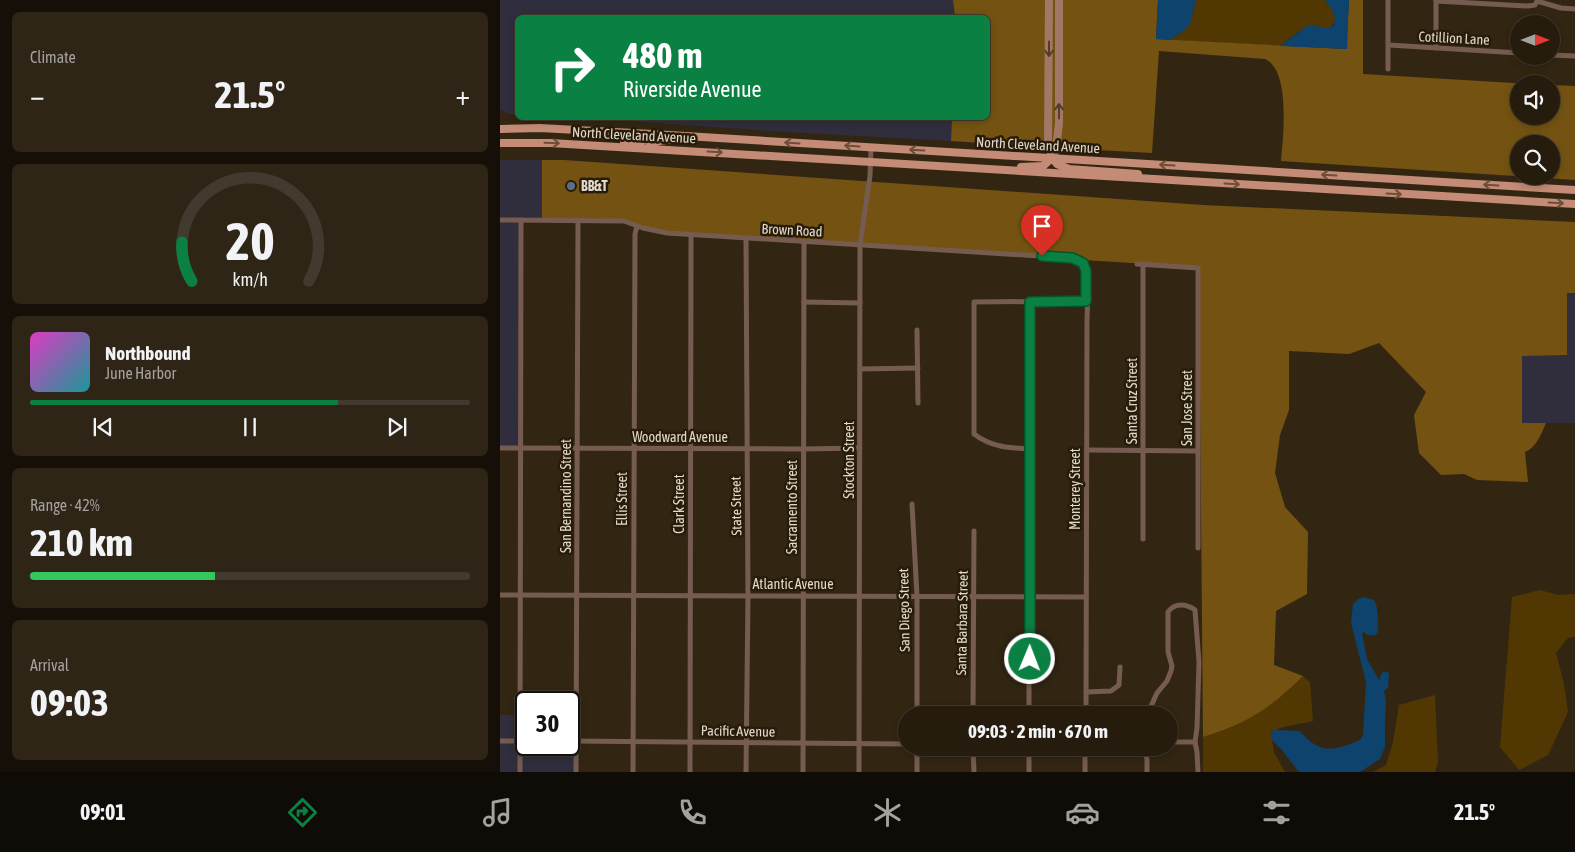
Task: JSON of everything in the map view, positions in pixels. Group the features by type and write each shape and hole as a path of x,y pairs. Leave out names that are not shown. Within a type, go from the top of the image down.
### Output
{"main road":[{"path":"1049,0 1048,141 1052,158 1057,164 1069,169 1124,172 1183,181"},
{"path":"989,169 1043,166 1052,158 1056,150 1058,140 1059,0"},
{"name":"North Cleveland Avenue","path":"500,128 540,128 652,134 1575,190"},
{"path":"590,145 641,142 652,134"},
{"path":"648,148 657,141 704,137"},
{"name":"North Cleveland Avenue","path":"500,143 550,143 648,148 1575,204"}],"street":[{"path":"1388,0 1388,69"},
{"path":"1436,48 1436,0 1528,6 1535,5 1536,1 1561,8 1575,9"},
{"name":"Cotillion Lane","path":"1389,45 1510,52"},
{"path":"1560,55 1575,56"},
{"name":"Stockton Street","path":"859,772 860,246 871,148"},
{"name":"Brown Road","path":"500,220 624,221 667,234 1072,258 1083,263"},
{"path":"521,220 522,691"},
{"name":"San Bernandino Street","path":"576,691 578,221"},
{"name":"Ellis Street","path":"633,772 635,234 637,226"},
{"name":"Clark Street","path":"690,772 691,236"},
{"name":"State Street","path":"746,239 748,320 746,772"},
{"name":"Sacramento Street","path":"803,772 804,242"},
{"name":"Monterey Street","path":"1083,263 1086,271 1086,706"},
{"name":"San Jose Street","path":"1140,264 1198,268 1198,548"},
{"name":"Santa Cruz Street","path":"1140,264 1143,539"},
{"path":"1030,449 1002,448 974,434 974,302 1086,301"},
{"path":"804,302 860,303"},
{"path":"1029,706 1030,302"},
{"path":"917,330 918,403"},
{"path":"860,369 918,368"},
{"name":"Woodward Avenue","path":"500,448 860,448"},
{"path":"1086,450 1198,451"},
{"name":"San Diego Street","path":"912,504 917,596 917,706"},
{"name":"Santa Barbara Street","path":"973,706 974,531"},
{"name":"Atlantic Avenue","path":"500,595 1086,597"},
{"path":"1151,706 1157,693 1167,681 1172,666 1168,652 1168,612 1172,606 1191,607 1195,610 1199,662 1195,742 1198,772"},
{"path":"1086,692 1111,691 1119,686 1120,667"},
{"path":"500,741 515,741"},
{"name":"Pacific Avenue","path":"580,741 898,744"},
{"path":"1178,742 1195,742"},
{"path":"520,772 522,756"},
{"name":"San Bernandino Street","path":"576,756 576,772"},
{"path":"916,756 917,772"},
{"path":"973,756 974,772"},
{"path":"1029,756 1029,772"},
{"path":"1085,756 1085,772"},
{"path":"1146,756 1147,772"}],"shaded area":[{"path":"500,0 953,0 955,15 515,15 515,115 500,109"},
{"path":"953,0 1046,0 1046,147 951,141 952,120 990,120 990,15 955,15"},
{"path":"1052,0 1056,0 1056,123 1054,147 1051,141"},
{"path":"1062,0 1158,0 1156,39 1346,49 1349,0 1363,0 1363,74 1510,83 1510,125 1560,125 1560,85 1575,86 1575,180 1560,179 1560,135 1510,135 1510,176 1281,161 1284,106 1279,76 1273,66 1265,59 1159,51 1152,153 1060,148 1062,123"},
{"path":"1196,0 1325,0 1334,12 1335,21 1330,28 1312,25 1298,32 1280,46 1170,40 1189,24"},
{"path":"611,120 952,120 951,141"},
{"path":"500,160 542,160 542,222 523,222 522,450 500,450"},
{"path":"542,160 1203,205 1575,222 1575,293 1567,293 1567,355 1522,356 1522,423 1546,423 1536,444 1525,452 1528,482 1477,480 1464,474 1441,475 1419,453 1414,415 1426,392 1379,343 1349,354 1289,351 1289,410 1280,435 1275,473 1285,507 1308,532 1307,594 1276,611 1274,665 1303,676 1280,697 1257,714 1203,737 1199,267 671,235 624,223 542,222"},
{"path":"1567,293 1575,293 1575,423 1522,423 1522,356 1567,355"},
{"path":"1540,590 1558,595 1575,594 1575,637 1568,638 1556,653 1564,684 1568,712 1548,755 1519,770 1500,747 1512,597"},
{"path":"1303,676 1310,682 1313,721 1283,727 1271,732 1274,752 1285,772 1203,772 1203,737 1231,727 1257,713 1292,687"},
{"path":"1435,695 1438,763 1435,772 1373,772 1386,765 1393,742 1399,705"},
{"path":"500,715 515,715 515,756 577,756 578,772 500,772"}],"water":[{"path":"1158,0 1196,0 1190,24 1170,40 1156,39"},
{"path":"1325,0 1349,0 1347,49 1280,46 1308,25 1328,28 1334,25 1334,15"},
{"path":"1364,597 1374,600 1378,616 1378,632 1376,635 1362,633 1367,659 1379,680 1383,671 1389,673 1388,688 1384,691 1386,700 1385,747 1380,759 1360,772 1299,772 1272,740 1271,732 1275,730 1300,731 1314,744 1328,749 1351,744 1360,740 1363,735 1366,682 1351,623 1353,604 1358,599"}],"place":[{"name":"BB&T","path":"571,186"}],"route":[{"path":"1030,659 1030,302 1086,301 1086,271 1083,263 1072,258 1042,256"}]}
